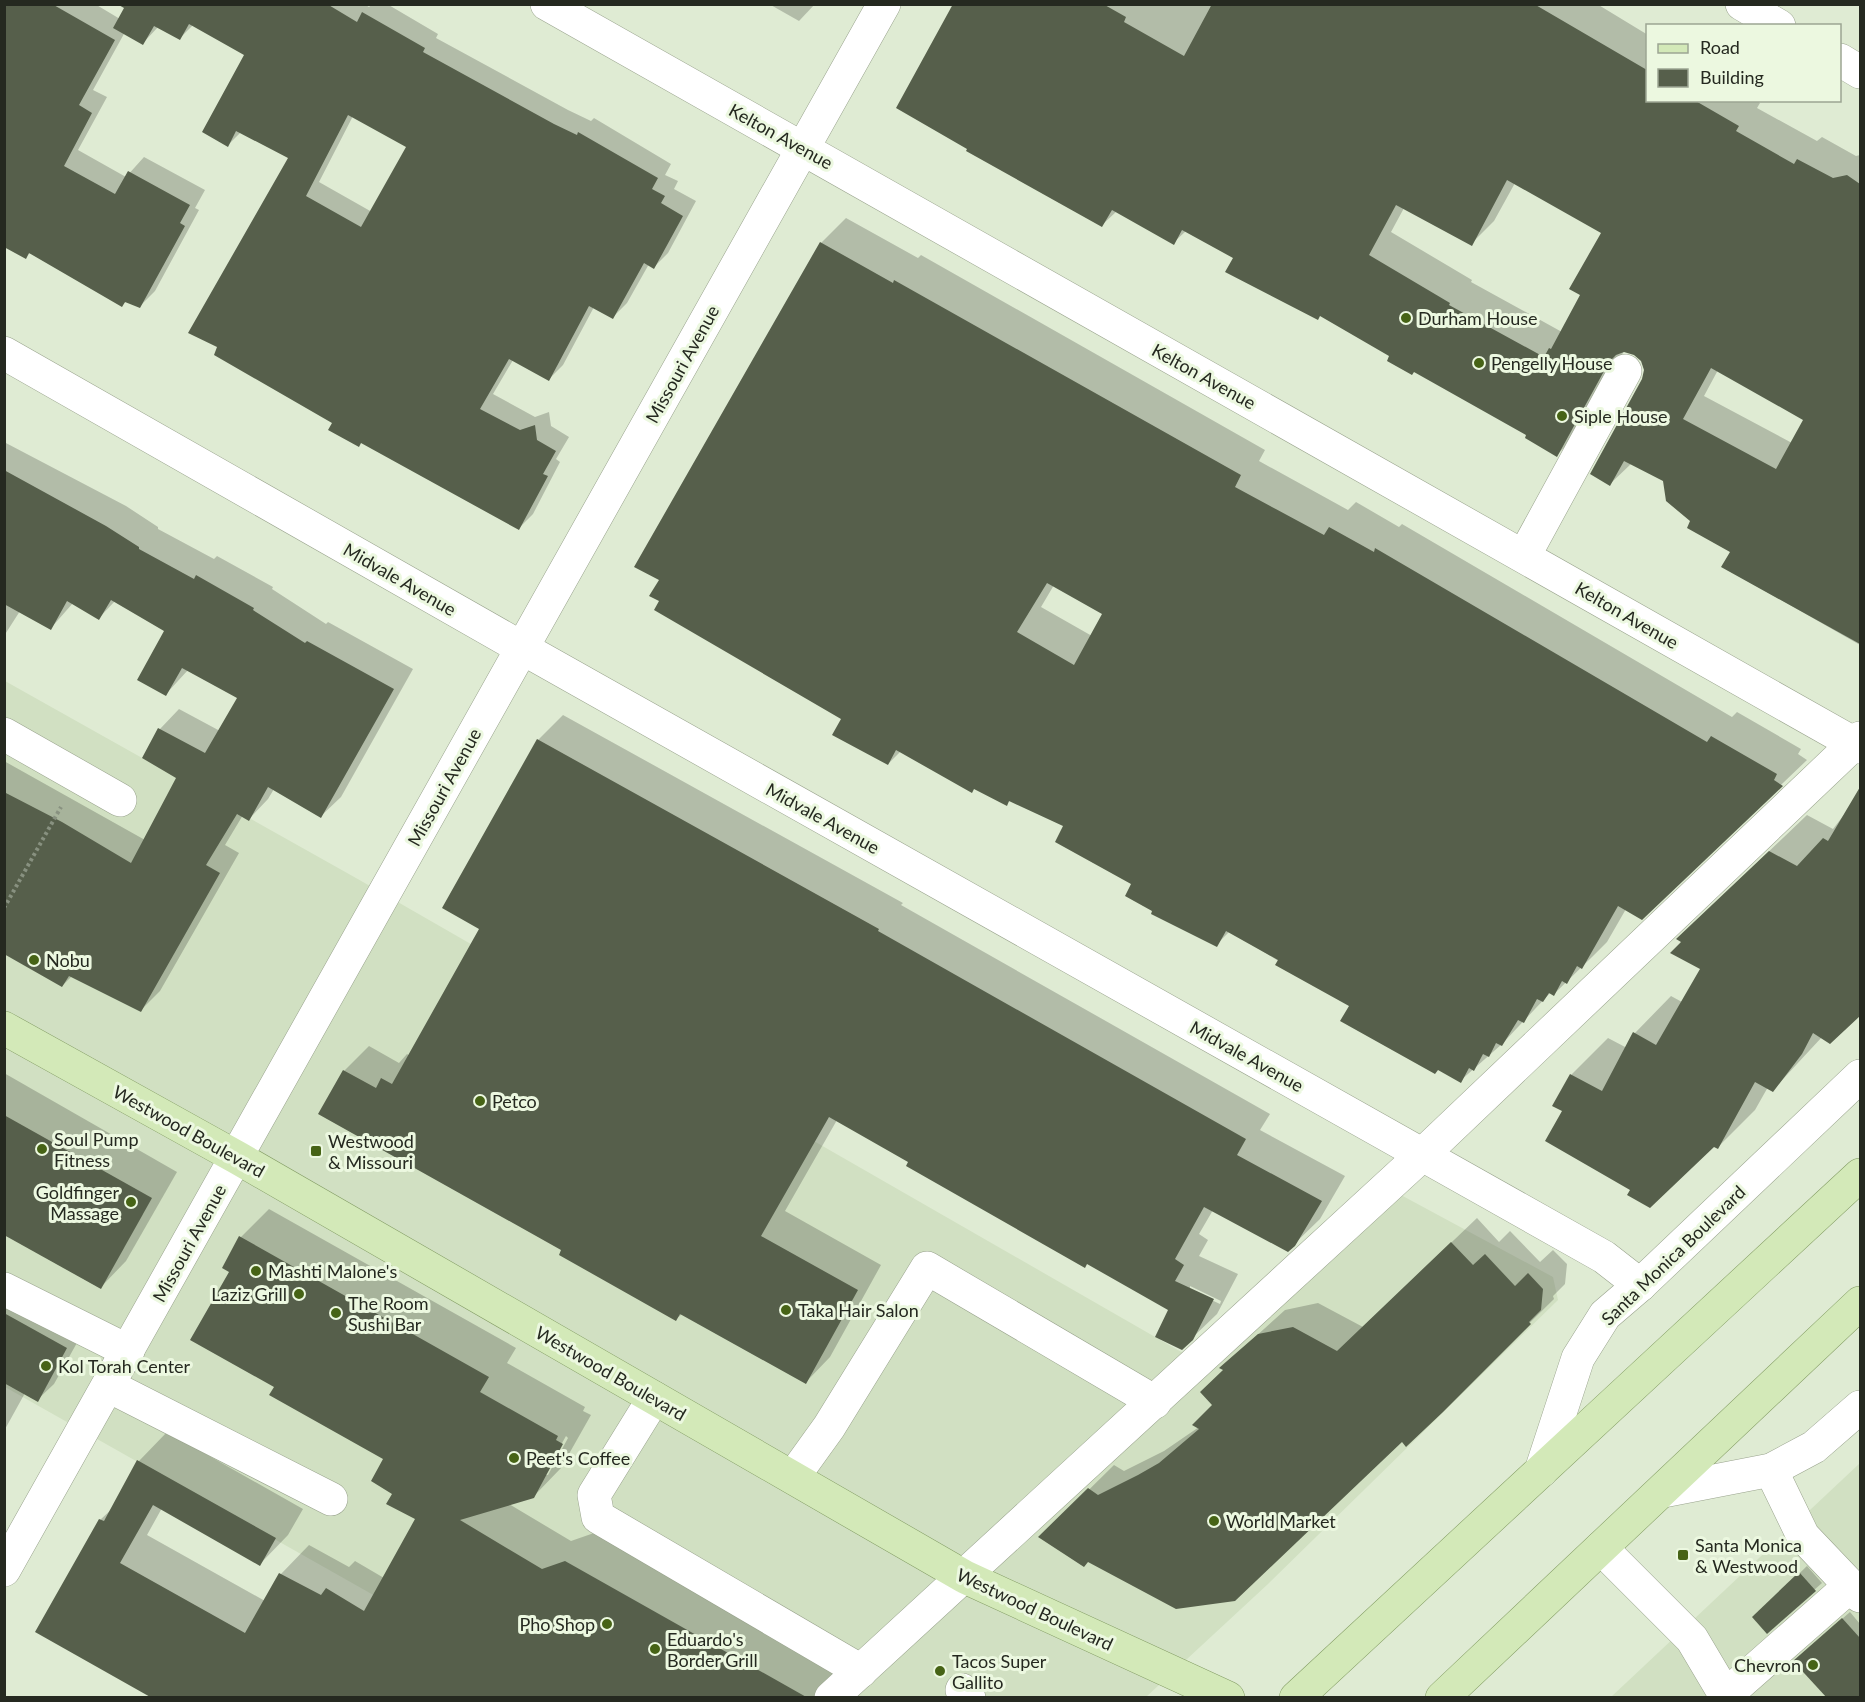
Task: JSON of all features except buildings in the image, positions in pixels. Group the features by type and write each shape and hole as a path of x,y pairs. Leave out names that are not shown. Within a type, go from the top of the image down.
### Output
{"main road":[{"name":"Westwood Boulevard","path":"4,1028 238,1158 965,1577 1228,1698"},
{"name":"Santa Monica Boulevard","path":"1296,1698 1860,1174"},
{"path":"1442,1698 1860,1303"}],"street":[{"name":"Kelton Avenue","path":"547,4 1859,743"},
{"name":"Missouri Avenue","path":"4,1570 238,1158 884,4"},
{"path":"1742,4 1776,24"},
{"path":"1841,61 1860,72"},
{"name":"Midvale Avenue","path":"4,353 522,648 1604,1257 1640,1285"},
{"path":"1524,556 1625,371"},
{"path":"4,734 120,800"},
{"path":"831,1698 1422,1155 1859,743"},
{"name":"Santa Monica Boulevard","path":"1541,1472 1578,1358 1605,1315 1640,1285 1860,1076"},
{"path":"793,1477 829,1427 927,1268 1155,1402"},
{"path":"4,1289 128,1351"},
{"path":"109,1386 331,1499"},
{"path":"654,1398 594,1495 597,1517 861,1671"},
{"path":"1663,1491 1771,1470 1814,1447 1860,1407"},
{"path":"1601,1548 1692,1639 1726,1697 1855,1591 1803,1536 1771,1470"}],"path":[{"path":"4,908 79,776"}],"shaded area":[{"path":"5,681 356,878 1190,1357 1375,1181 1553,1277 1558,1300 1268,1584 1146,1697 554,1697 5,1387"},
{"path":"1860,1463 1860,1697 1611,1697"}],"place":[{"name":"Durham House","path":"1406,318"},
{"name":"Pengelly House","path":"1479,363"},
{"name":"Siple House","path":"1562,416"},
{"name":"Nobu","path":"34,960"},
{"name":"Petco","path":"480,1101"},
{"name":"Soul Pump Fitness","path":"42,1149"},
{"name":"Westwood & Missouri","path":"316,1151"},
{"name":"Goldfinger Massage","path":"131,1202"},
{"name":"Mashti Malone's","path":"256,1271"},
{"name":"Laziz Grill","path":"299,1294"},
{"name":"Taka Hair Salon","path":"786,1310"},
{"name":"The Room Sushi Bar","path":"336,1313"},
{"name":"Kol Torah Center","path":"46,1366"},
{"name":"Peet's Coffee","path":"514,1458"},
{"name":"World Market","path":"1214,1521"},
{"name":"Santa Monica & Westwood","path":"1683,1555"},
{"name":"Pho Shop","path":"607,1624"},
{"name":"Eduardo's Border Grill","path":"655,1649"},
{"name":"Chevron","path":"1813,1665"},
{"name":"Tacos Super Gallito","path":"940,1671"}]}
